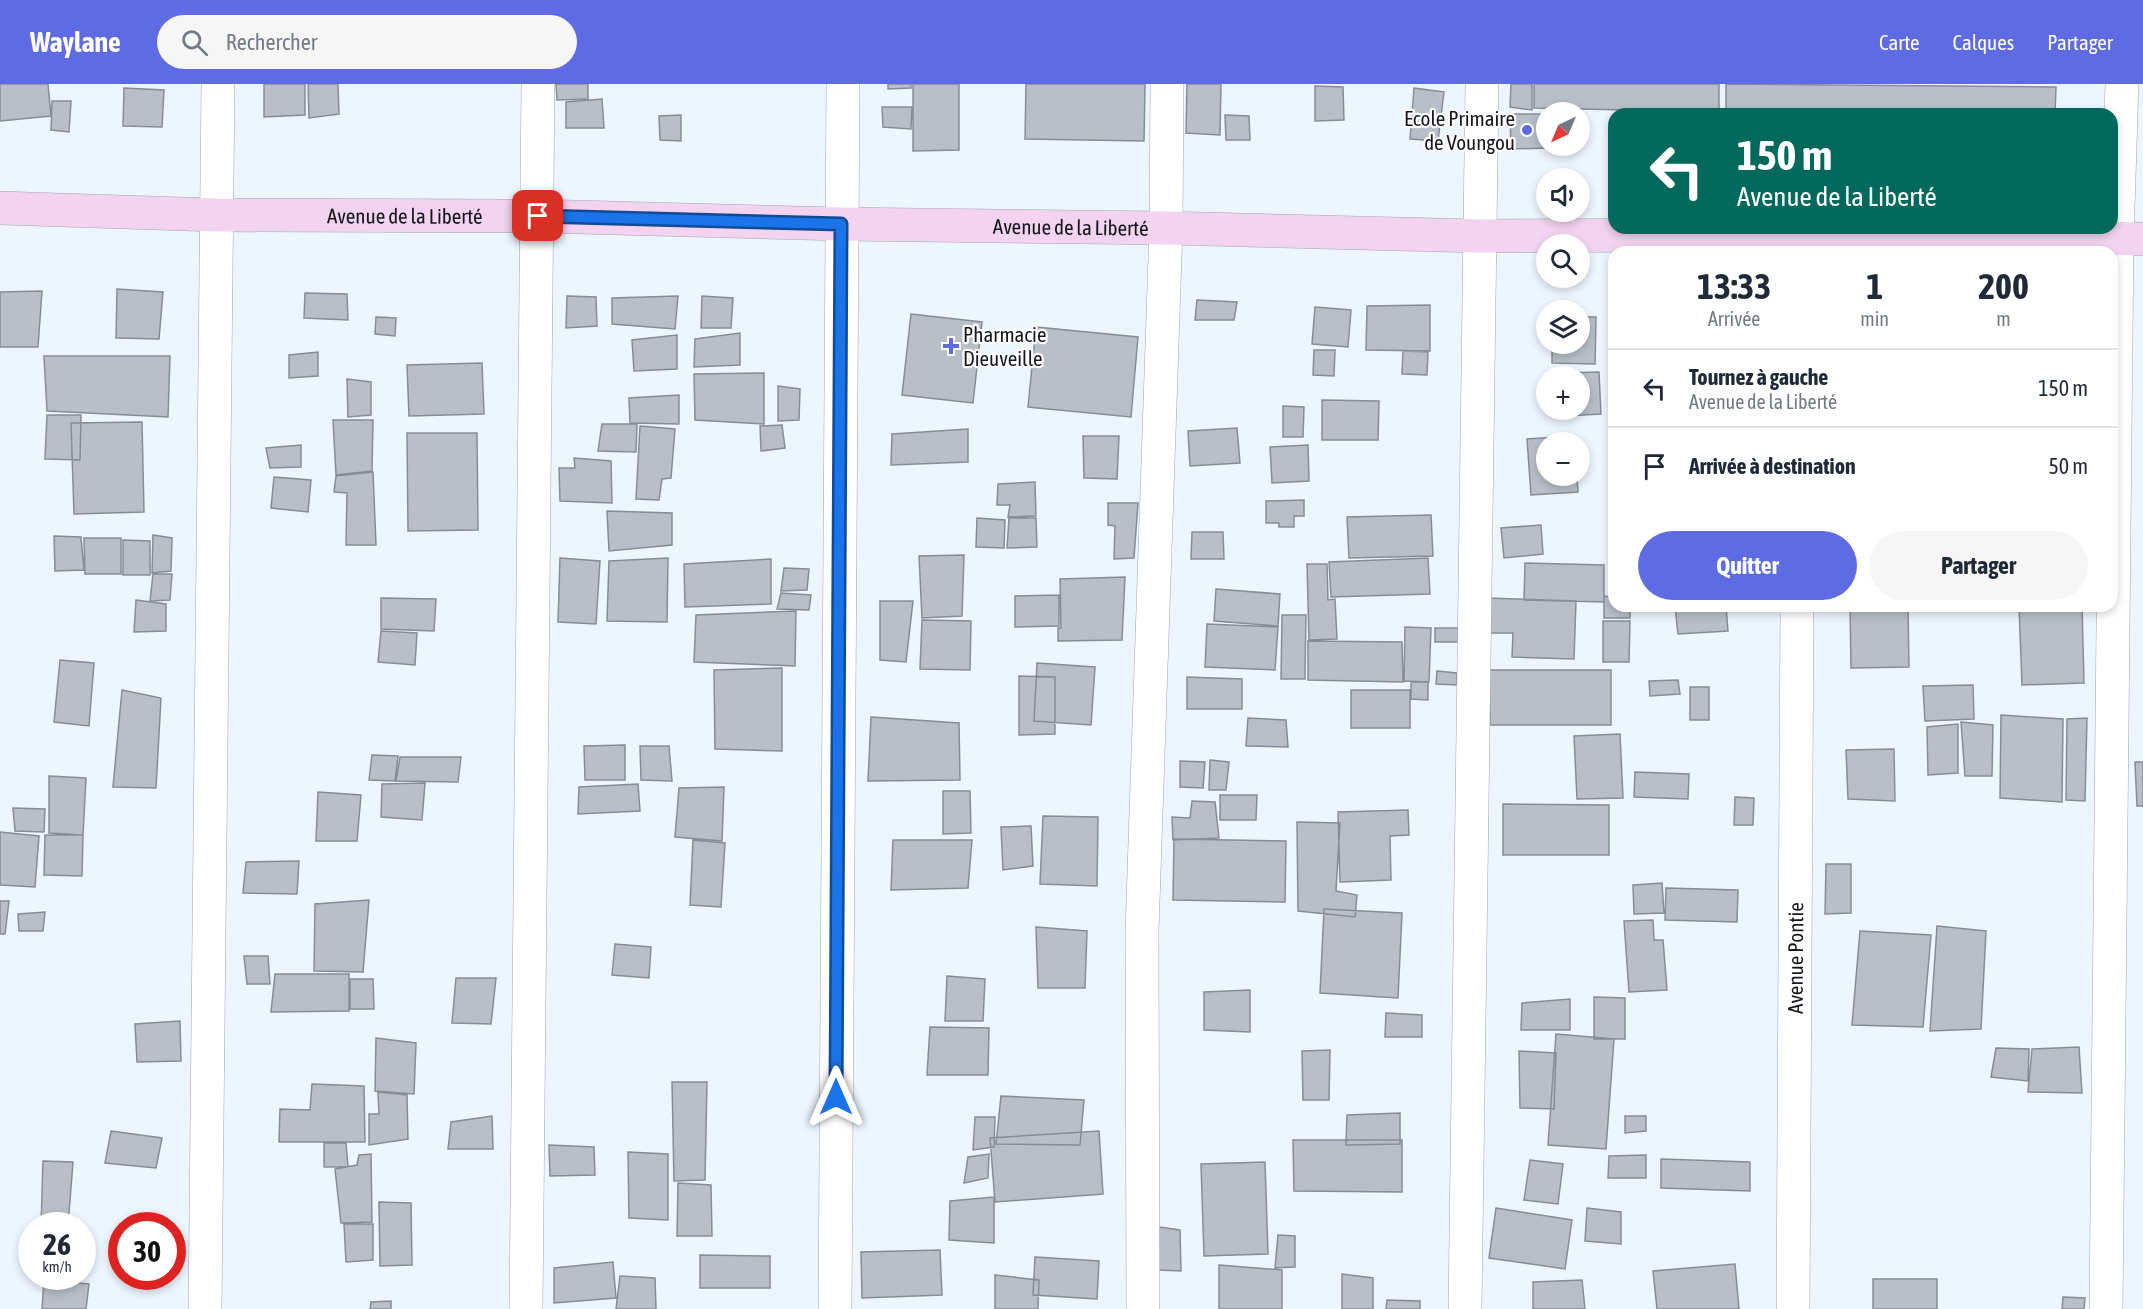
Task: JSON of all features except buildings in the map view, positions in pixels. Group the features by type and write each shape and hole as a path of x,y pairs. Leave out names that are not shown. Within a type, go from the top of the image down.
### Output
{"street":[{"path":"205,1309 218,84"},
{"path":"526,1309 538,84"},
{"path":"835,1309 843,84"},
{"path":"1143,1309 1142,931 1166,228 1167,84"},
{"path":"1465,1309 1482,84"},
{"path":"2106,1309 2130,239 2122,84"},
{"name":"Avenue de la Liberté","path":"0,208 215,215 538,216 1799,243 1947,234 2130,239"},
{"name":"Avenue Pontie","path":"1793,1309 1797,612"}],"place":[{"name":"Ecole Primaire de Voungou","path":"1527,130"},
{"name":"Pharmacie Dieuveille","path":"951,346"}],"route":[{"path":"538,216 841,224 836,1097"}]}
